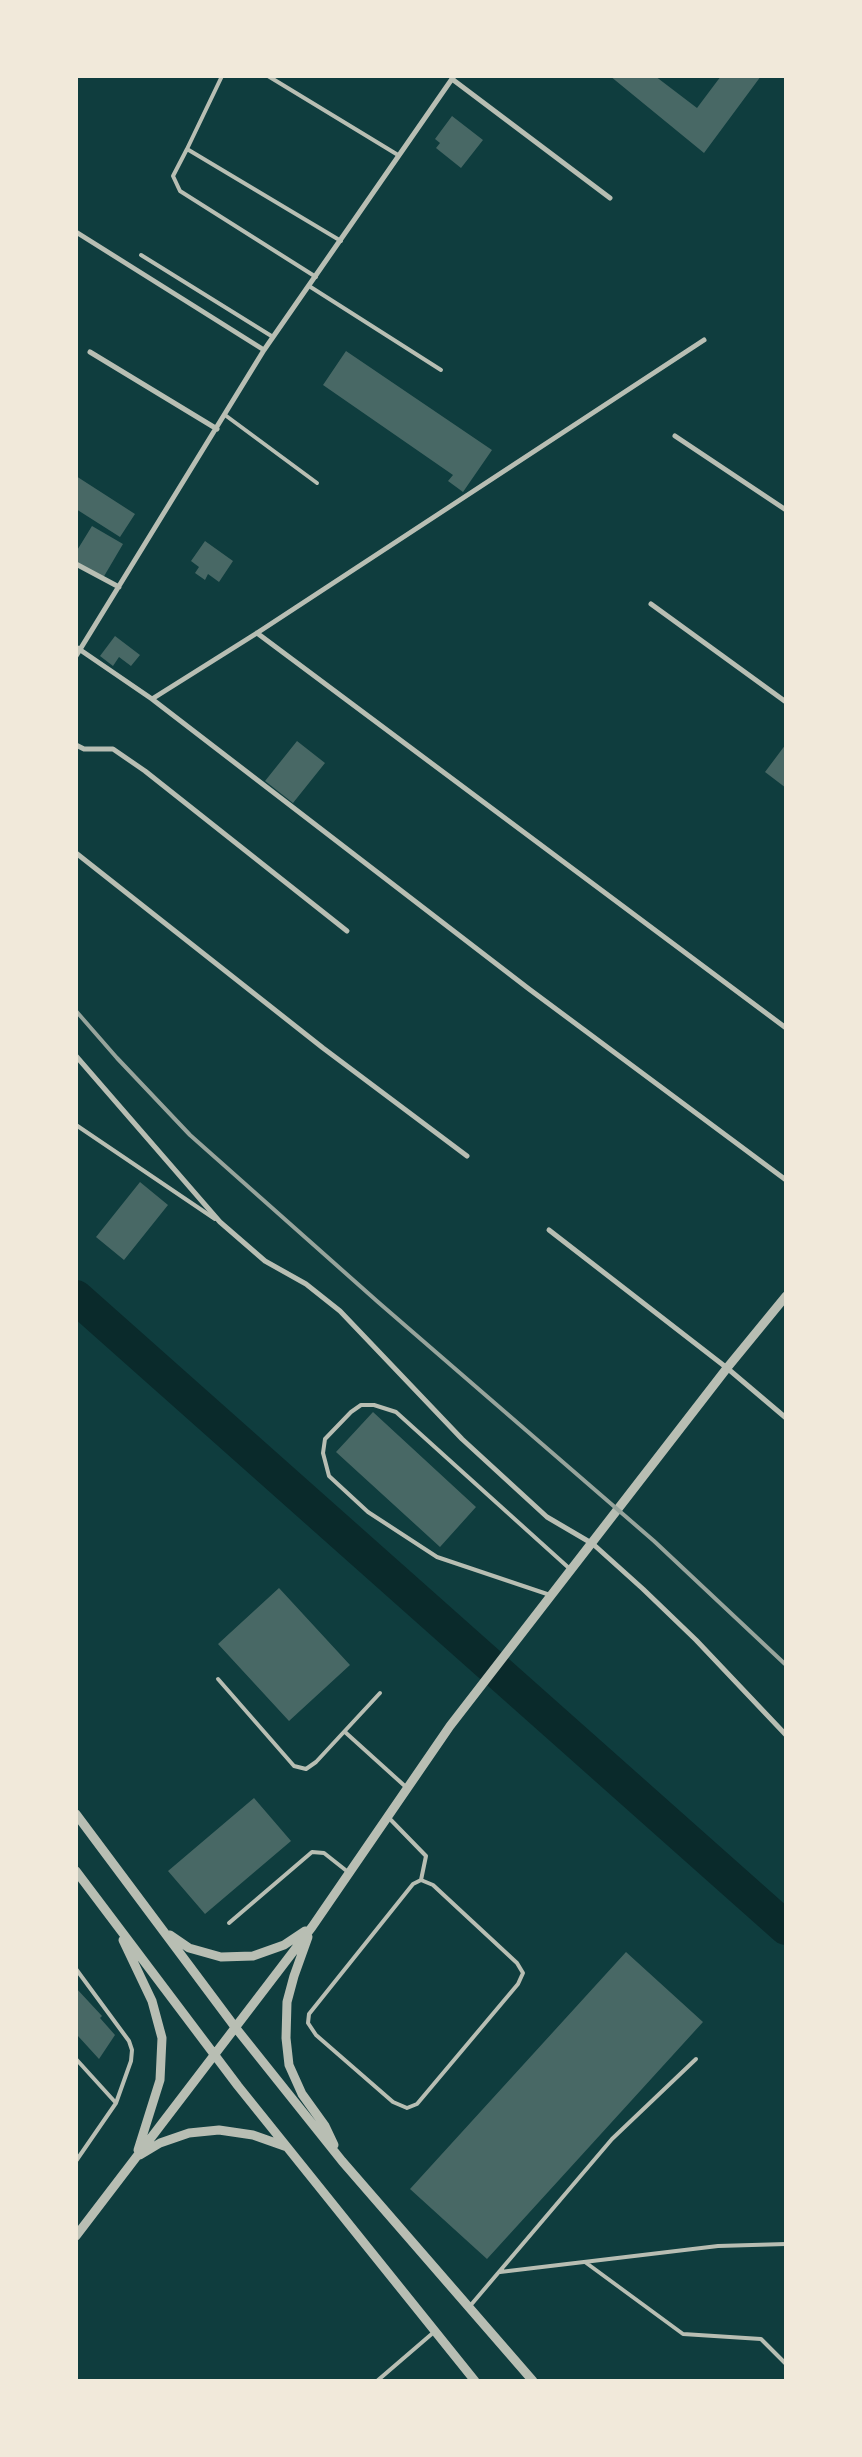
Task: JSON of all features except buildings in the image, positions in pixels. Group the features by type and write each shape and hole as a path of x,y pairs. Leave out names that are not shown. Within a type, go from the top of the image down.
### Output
{"street":[{"path":"76,656 78,649 119,587 226,415 264,350 453,78 610,198"},
{"path":"76,232 264,350"},
{"path":"152,699 257,633 704,340"},
{"path":"90,352 217,429"},
{"path":"675,436 786,510"},
{"path":"76,564 119,587"},
{"path":"651,604 786,702"},
{"path":"257,633 786,1028"},
{"path":"78,649 152,699 529,989 786,1180"},
{"path":"76,745 84,749 113,749 348,931"},
{"path":"76,853 323,1048 468,1156"},
{"path":"76,1056 220,1222 264,1261 306,1284 340,1311 462,1439 547,1517 593,1544 696,1640 786,1735"},
{"path":"549,1230 727,1368 786,1418"},
{"path":"76,2236 312,1927 407,1788 479,1689 593,1544 727,1368 786,1296"},
{"path":"76,1814 235,2027 342,2161 470,2306 533,2381"},
{"path":"76,1871 214,2055 475,2381"},
{"path":"114,1921 152,2001 162,2038 160,2080 135,2158"},
{"path":"162,1929 188,1948 220,1957 253,1956 284,1945 312,1927"},
{"path":"312,1927 294,1976 288,2002 286,2038 290,2065 302,2094 325,2126 342,2161"},
{"path":"135,2158 160,2143 189,2133 220,2130 253,2135 287,2147"}],"lane":[{"path":"222,76 173,176 180,191 316,277"},
{"path":"268,76 398,155"},
{"path":"187,149 341,241"},
{"path":"141,255 274,337"},
{"path":"309,286 441,370"},
{"path":"226,415 317,483"},
{"path":"76,1125 220,1222"},
{"path":"552,1596 437,1557 368,1512 329,1476 323,1453 325,1439 351,1412 361,1405 374,1404 396,1412 572,1571"},
{"path":"218,1679 294,1766 306,1769 316,1762 380,1693"},
{"path":"345,1732 407,1788"},
{"path":"388,1817 426,1856 421,1880"},
{"path":"229,1924 312,1852 324,1853 349,1873"},
{"path":"421,1880 433,1885 440,1891 517,1963 523,1973 518,1984 417,2104 407,2108 393,2102 316,2035 308,2023 309,2014 413,1884 421,1880"},
{"path":"76,1969 129,2041 132,2050 132,2060 116,2103 76,2161"},
{"path":"76,2059 116,2103"},
{"path":"470,2306 612,2139 696,2059"},
{"path":"500,2272 718,2246 786,2244"},
{"path":"584,2262 683,2334 761,2339 786,2364"},
{"path":"377,2381 434,2332"}],"waterway":[{"path":"76,1297 786,1928"}],"railway":[{"path":"76,1011 117,1058 190,1135 378,1302 654,1541 786,1665"}]}
